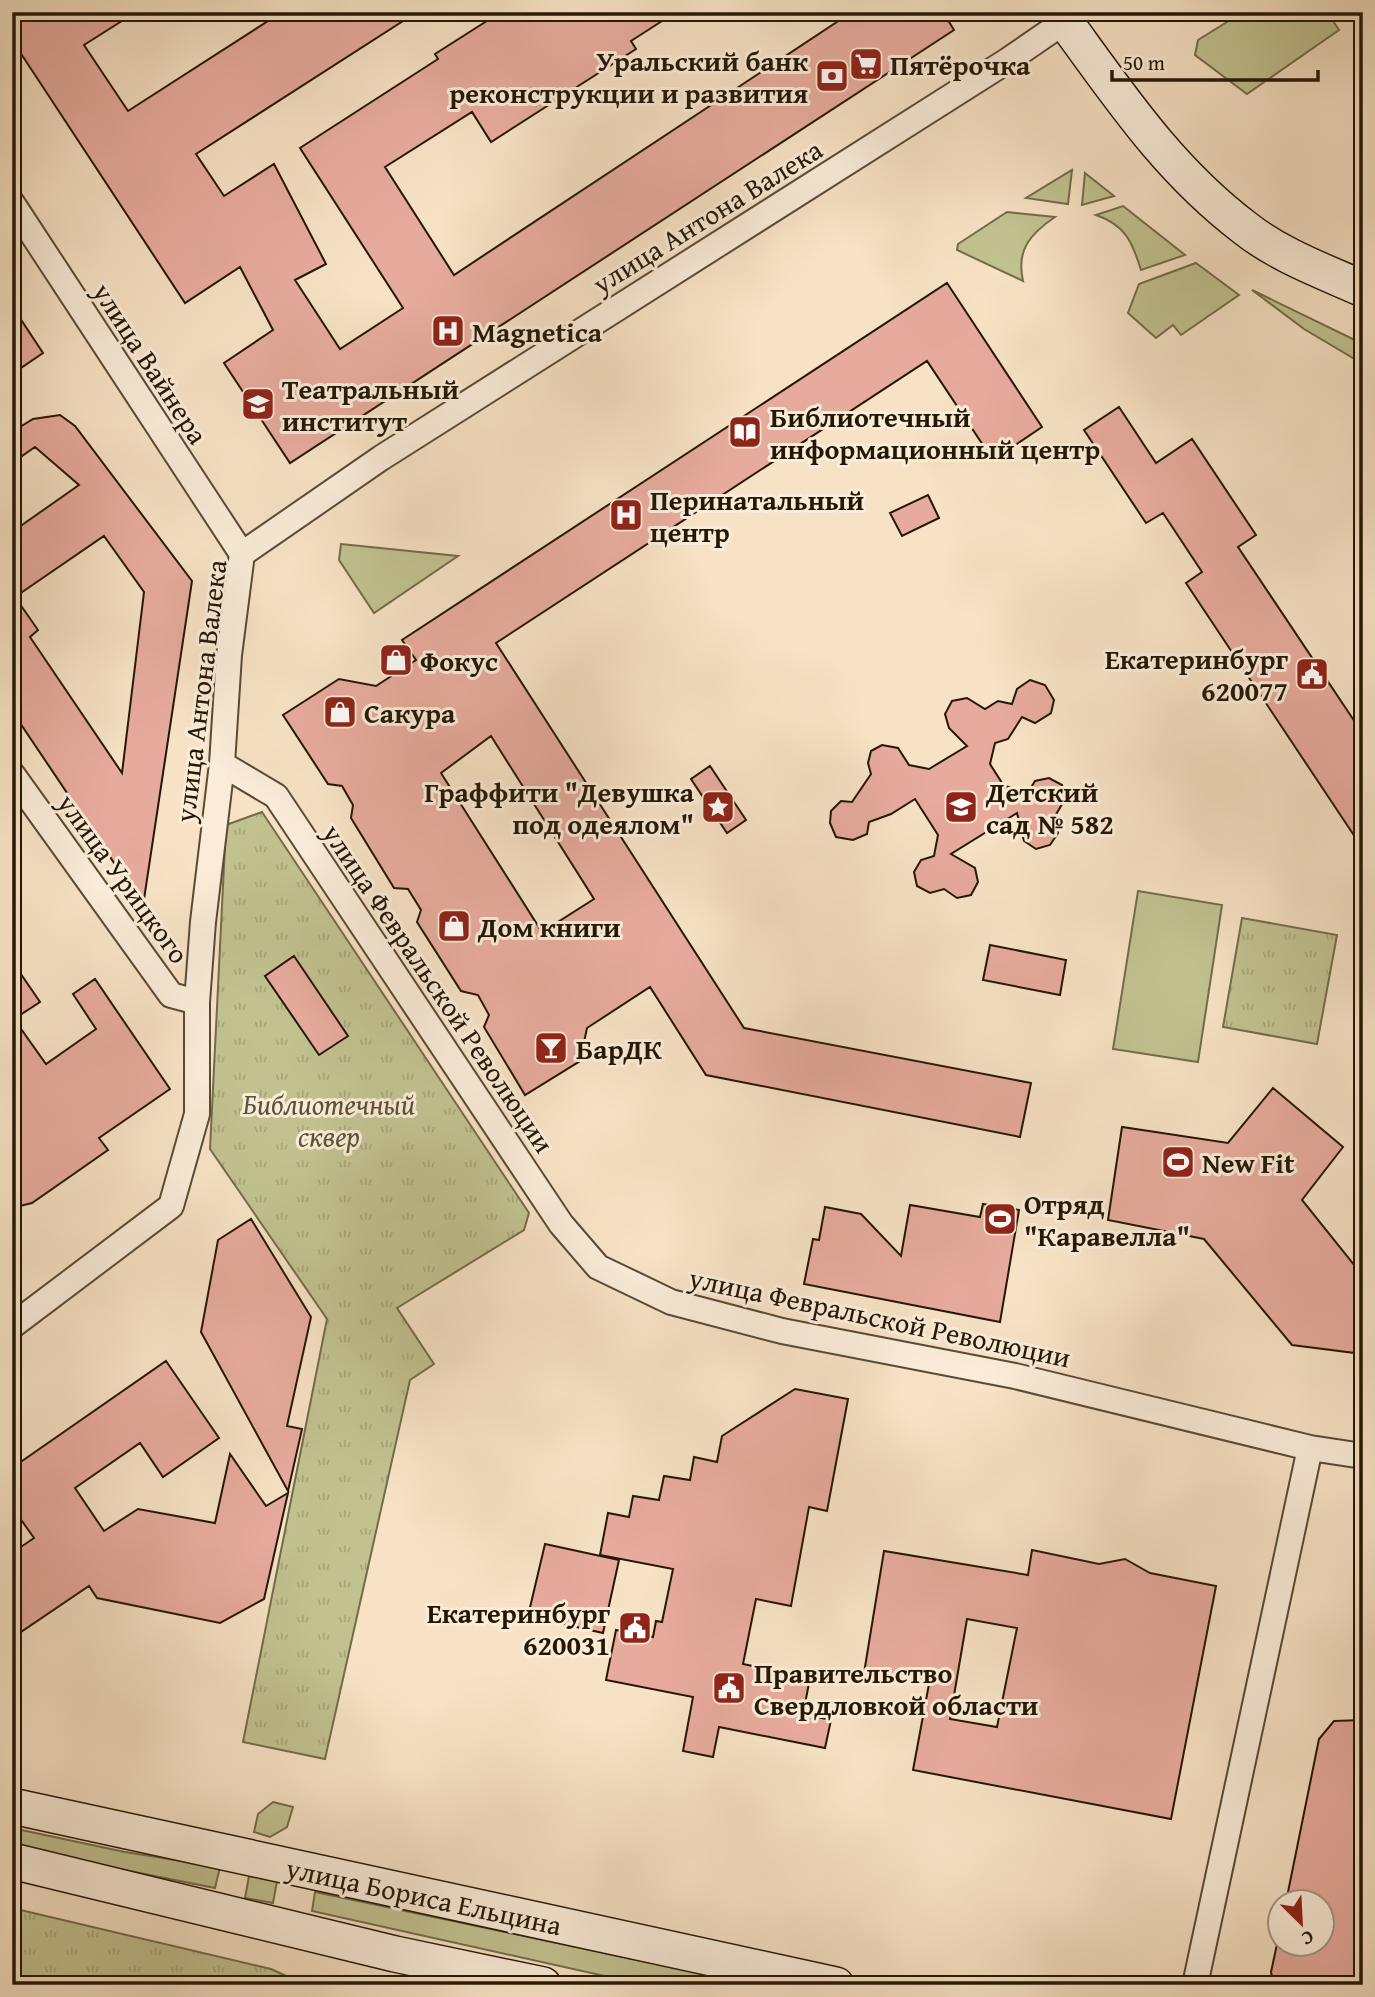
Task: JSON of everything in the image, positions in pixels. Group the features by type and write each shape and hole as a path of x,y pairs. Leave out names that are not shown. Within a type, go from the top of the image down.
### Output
{"street":[{"path":"1067,15 1100,72 1180,173 1246,230 1297,259 1363,289"},
{"name":"улица Антона Валека","path":"14,1319 171,1206 197,1114 197,1002 203,922 222,764 229,655 242,554 381,458 1067,15"},
{"name":"улица Вайнера","path":"12,203 242,554"},
{"name":"улица Февральской Революции","path":"222,764 276,796 561,1224 598,1267 671,1302 782,1331 1014,1376 1310,1448 1363,1456"},
{"name":"улица Урицкого","path":"12,774 171,995 197,1002"},
{"path":"1195,1985 1310,1448"},
{"name":"улица Бориса Ельцина","path":"12,1806 836,1985"},
{"path":"12,1861 395,1954 543,1985"}],"green space":[{"path":"1243,12 1327,12 1339,30 1247,94 1195,55 1198,40"},
{"path":"1072,170 1068,204 1026,198"},
{"path":"1085,173 1114,196 1082,205"},
{"path":"1123,206 1185,255 1141,270 1126,235 1114,224 1096,215"},
{"path":"1007,212 1055,217 1038,230 1023,252 1023,281 957,250 958,244"},
{"path":"1196,263 1239,295 1181,335 1173,325 1156,338 1128,313 1139,284"},
{"path":"1252,290 1363,344 1363,364 1304,329"},
{"path":"341,544 458,556 374,613 339,560"},
{"name":"Библиотечный сквер","path":"262,812 529,1213 524,1230 397,1308 434,1364 410,1380 325,1759 243,1742 327,1319 210,1149 226,825"},
{"path":"1138,891 1222,905 1198,1062 1113,1049"},
{"path":"1242,918 1337,935 1317,1044 1223,1027"},
{"path":"273,1802 293,1807 287,1827 270,1837 254,1832 258,1814"},
{"path":"12,1828 125,1852 220,1867 215,1888 54,1856 12,1842"},
{"path":"249,1876 277,1881 273,1903 245,1898"},
{"path":"315,1892 757,1985 645,1985 312,1911"},
{"path":"12,1908 271,1969 306,1985 12,1985"}],"building":[{"path":"12,12 136,12 84,45 128,111 282,12 417,12 196,154 224,196 274,164 326,264 295,280 340,349 403,308 300,148 438,59 435,54 501,12 676,12 631,41 636,49 491,142 472,112 385,167 454,275 852,12 943,12 954,30 290,463 224,363 273,330 240,267 185,303 12,40"},
{"path":"947,283 1042,427 993,460 927,361 496,643 744,1028 1031,1083 1020,1137 706,1075 650,987 587,1028 580,1061 525,1095 484,1027 489,1015 478,995 461,991 417,922 421,910 408,889 394,888 351,818 353,805 342,786 328,784 283,715 339,679 376,686 416,660 402,640","holes":["491,736 594,899 542,932 441,773"]},
{"path":"12,306 43,353 12,374"},
{"path":"1119,407 1156,463 1192,439 1256,535 1238,547 1363,734 1363,849 1186,583 1202,572 1163,513 1146,523 1084,430"},
{"path":"60,415 75,426 192,581 143,906 12,711 12,532 79,485 35,447 12,463 12,432 33,419","holes":["104,536 144,592 122,773 30,637 38,630 15,597"]},
{"path":"928,495 939,518 902,536 890,513"},
{"path":"1030,680 1045,685 1054,700 1051,713 1035,723 1022,717 1008,739 995,743 990,764 1004,786 1029,791 1035,781 1049,778 1062,785 1065,799 1054,818 1058,833 1050,845 1036,849 1024,841 1017,813 951,854 975,868 978,882 971,895 957,898 944,889 930,893 917,886 914,872 921,860 934,856 938,835 915,799 891,814 869,822 867,834 853,840 836,837 830,823 831,811 841,801 852,802 871,774 868,763 871,751 882,745 898,748 909,765 929,769 967,746 949,728 945,714 952,701 967,698 985,709 998,701 1012,704 1017,689"},
{"path":"710,766 746,820 727,833 691,779"},
{"path":"990,945 1066,960 1060,995 983,980"},
{"path":"294,956 348,1036 319,1055 265,976"},
{"path":"12,961 40,1002 14,1019 46,1064 96,1029 73,994 95,979 170,1089 99,1138 108,1150 32,1203 12,1208"},
{"path":"1273,1088 1343,1147 1302,1200 1363,1276 1363,1354 1292,1345 1204,1239 1108,1220 1122,1127 1228,1143"},
{"path":"983,1204 1019,1210 1000,1322 804,1284 813,1239 819,1240 825,1207 861,1214 901,1256 910,1205 980,1217"},
{"path":"251,1219 311,1317 287,1426 302,1429 288,1491 201,1332 218,1240"},
{"path":"166,1361 219,1438 163,1477 140,1443 75,1488 104,1531 138,1509 215,1523 230,1454 266,1506 288,1493 264,1599 220,1623 97,1598 89,1586 12,1638 12,1553 34,1538 12,1507 12,1468"},
{"path":"795,1389 848,1399 827,1511 809,1507 791,1606 756,1599 743,1664 810,1678 803,1714 831,1720 825,1748 719,1727 713,1757 683,1751 693,1697 606,1680 616,1630 653,1637 656,1621 662,1622 673,1569 600,1555 608,1513 629,1517 633,1496 659,1500 664,1476 690,1480 694,1457 717,1462 722,1436"},
{"path":"545,1544 619,1560 603,1633 528,1616"},
{"path":"1032,1550 1099,1564 1125,1559 1150,1573 1216,1586 1171,1819 913,1770 929,1684 864,1673 884,1551 1028,1575","holes":["967,1619 1017,1628 997,1727 950,1719"]},
{"path":"1363,1720 1363,1985 1274,1985 1271,1972 1274,1958 1336,1958 1336,1888 1289,1888 1319,1739 1334,1721"}],"place":[{"name":"Пятёрочка","path":"866,64"},
{"name":"Уральский банк реконструкции и развития","path":"832,76"},
{"name":"Magnetica","path":"448,331"},
{"name":"Театральный институт","path":"258,404"},
{"name":"Библиотечный информационный центр","path":"745,432"},
{"name":"Перинатальный центр","path":"626,515"},
{"name":"Фокус","path":"396,660"},
{"name":"Екатеринбург 620077","path":"1312,674"},
{"name":"Сакура","path":"340,712"},
{"name":"Граффити \"Девушка под одеялом\"","path":"718,807"},
{"name":"Детский сад № 582","path":"961,807"},
{"name":"Дом книги","path":"454,926"},
{"name":"БарДК","path":"551,1048"},
{"name":"New Fit","path":"1178,1162"},
{"name":"Отряд \"Каравелла\"","path":"1000,1219"},
{"name":"Екатеринбург 620031","path":"635,1628"},
{"name":"Правительство Свердловкой области","path":"729,1688"}]}
